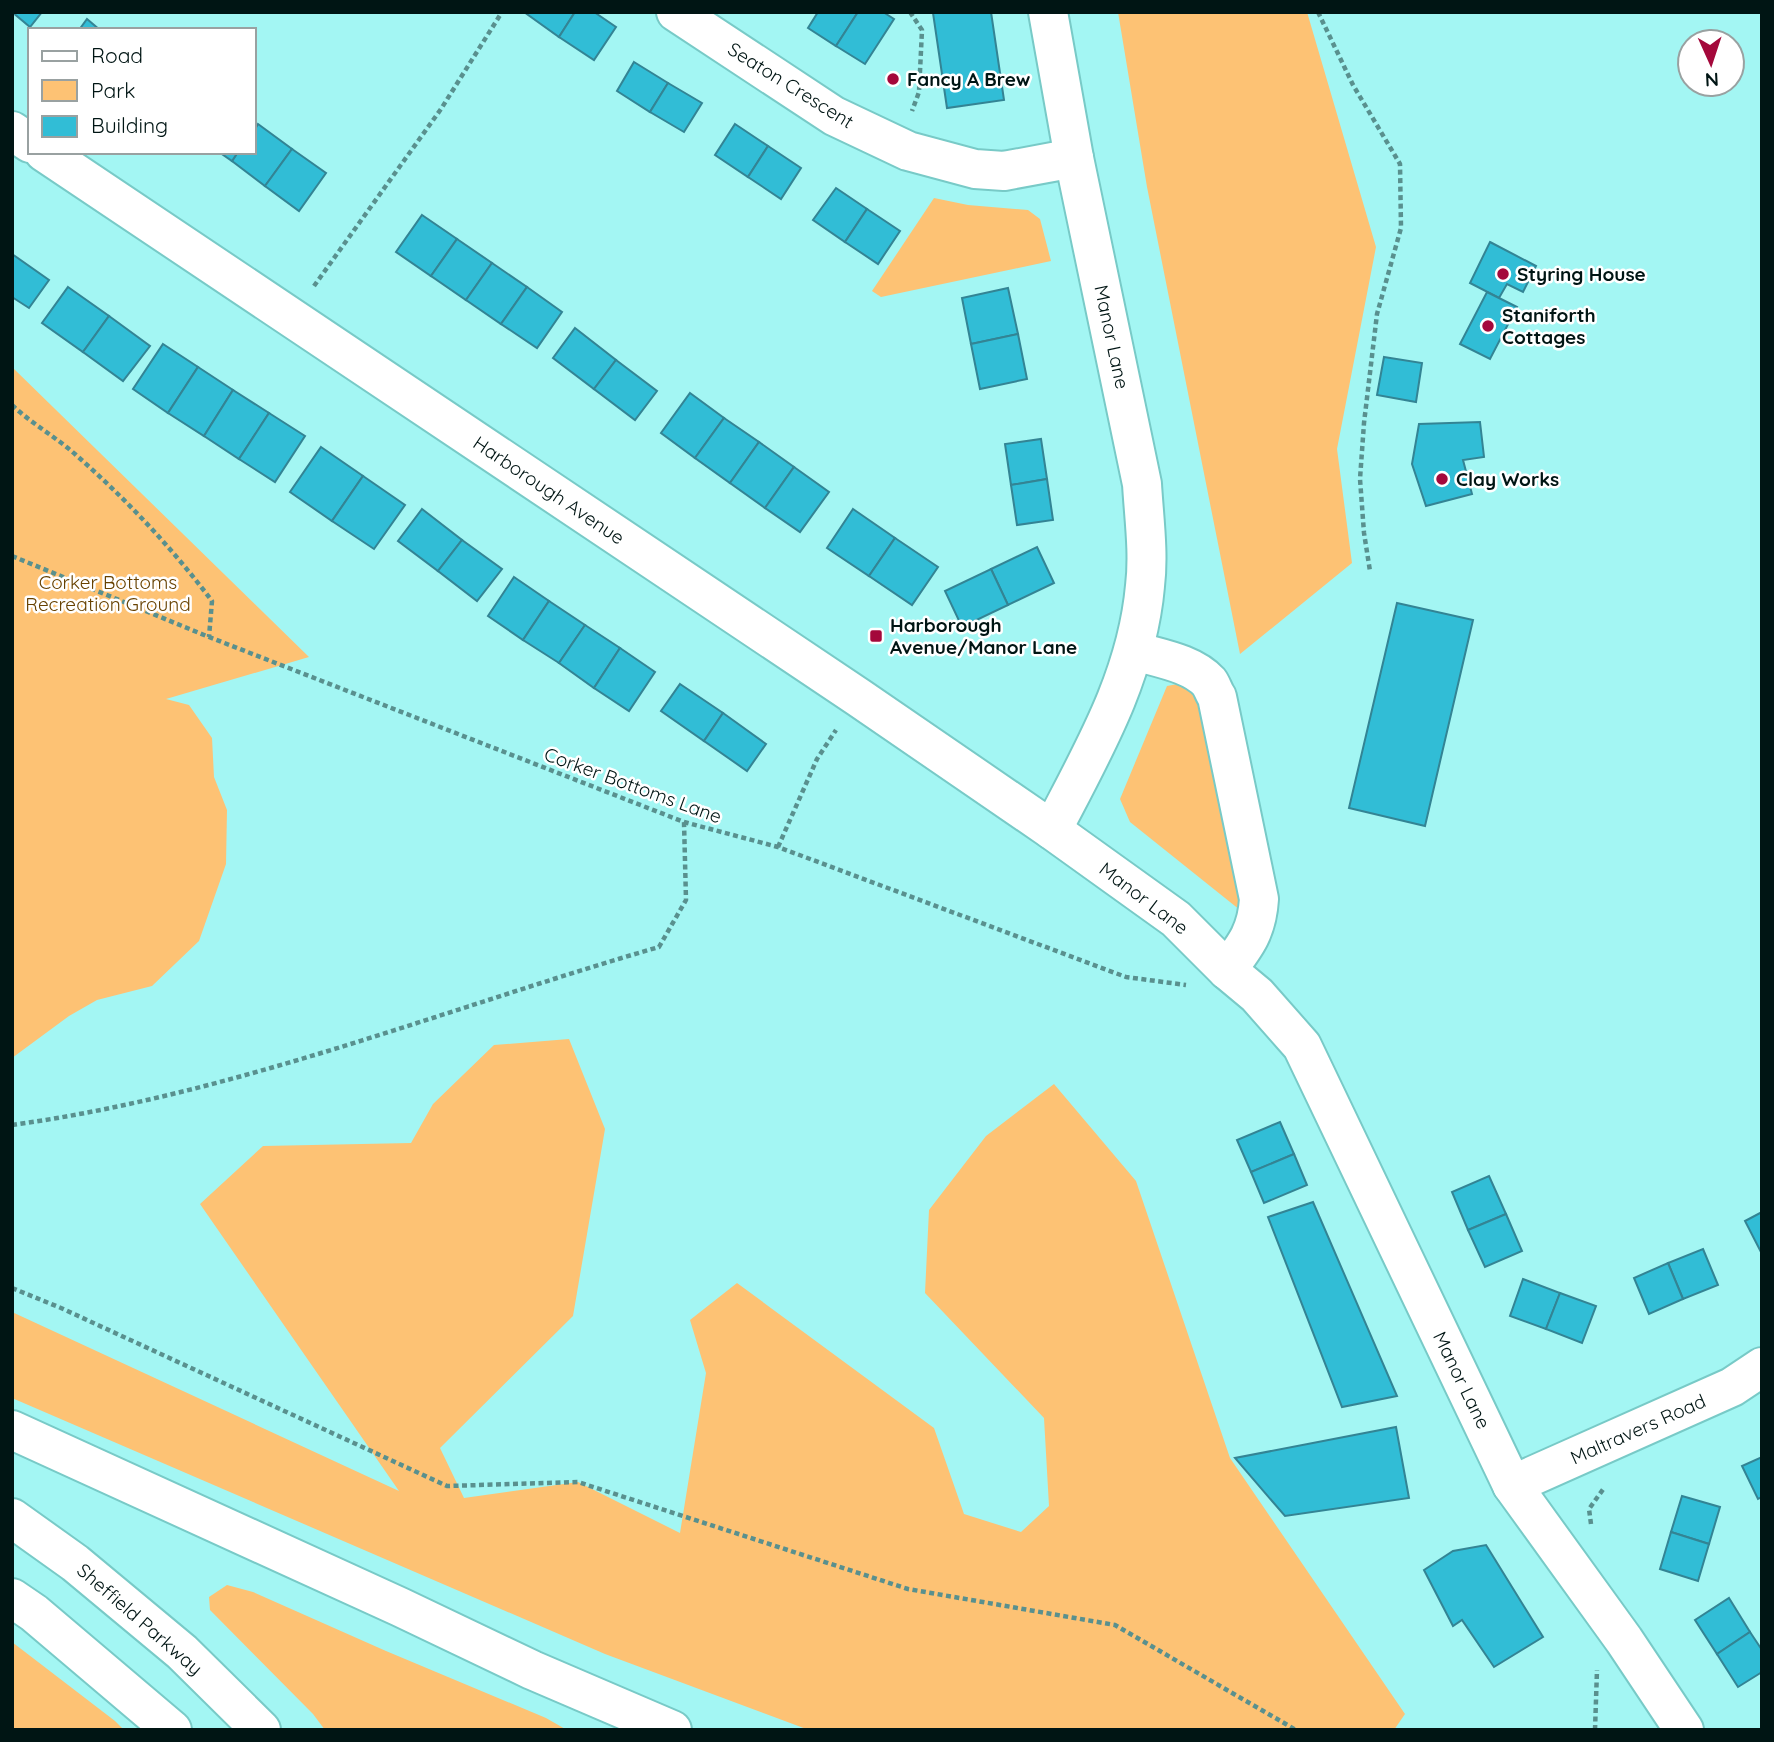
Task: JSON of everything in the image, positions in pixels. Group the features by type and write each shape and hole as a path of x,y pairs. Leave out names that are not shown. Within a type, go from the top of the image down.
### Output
{"main road":[{"name":"Seaton Crescent","path":"676,12 834,116 908,151 975,169 1004,170 1074,158"},
{"name":"Manor Lane","path":"1048,12 1074,158 1142,484 1146,533 1146,586 1135,651 1121,692 1098,744 1052,830 1176,919 1227,970 1257,995 1302,1046 1512,1485 1624,1640 1684,1730"},
{"path":"12,131 28,142"},
{"name":"Harborough Avenue","path":"47,154 1052,830"},
{"path":"1135,651 1178,664 1196,674 1209,682 1217,697 1259,899 1258,919 1251,937 1227,970"},
{"name":"Maltravers Road","path":"1512,1485 1732,1387 1762,1367"},
{"path":"12,1430 388,1601 532,1670 672,1730"},
{"name":"Sheffield Parkway","path":"12,1518 75,1563 182,1651 261,1730"},
{"path":"12,1598 34,1613 173,1730"}],"path":[{"path":"291,318 441,110 502,12"},
{"path":"910,12 922,30 919,92 910,117"},
{"path":"1318,12 1353,85 1399,164 1401,228 1377,314 1360,479 1370,571"},
{"path":"12,405 76,454 153,530 192,575 212,601 209,638"},
{"name":"Corker Bottoms Lane","path":"12,556 209,638 684,822 778,847 1126,977 1191,986"},
{"path":"778,847 817,759"},
{"path":"12,1125 78,1116 175,1095 253,1074 659,947 686,900 684,822"},
{"path":"12,1288 447,1486 579,1482 908,1589 1115,1625 1296,1730"},
{"path":"1592,1535 1589,1509 1604,1488 1613,1482"},
{"path":"1595,1730 1597,1654 1624,1640"}],"green space":[{"path":"1118,12 1307,12 1376,247 1337,449 1352,563 1240,654 1147,187"},
{"path":"934,198 968,205 1028,210 1040,219 1051,261 881,297 872,291"},
{"name":"Corker Bottoms Recreation Ground","path":"12,367 309,657 166,699 189,705 212,738 214,777 227,810 226,864 199,941 152,986 97,1000 69,1016 12,1058"},
{"path":"1183,683 1198,694 1243,904 1240,910 1130,822 1120,799 1167,686"},
{"path":"569,1039 605,1129 573,1316 440,1448 464,1498 578,1482 680,1533 706,1373 690,1320 737,1283 934,1428 964,1514 1021,1532 1049,1506 1044,1418 925,1293 929,1210 986,1136 1054,1084 1136,1181 1230,1458 1405,1714 1394,1730 809,1730 605,1654 12,1398 12,1312 399,1491 200,1204 263,1146 411,1143 433,1104 494,1045"},
{"path":"227,1585 253,1592 546,1718 567,1730 325,1730 313,1714 210,1610 209,1597"},
{"path":"12,1642 115,1721 124,1730 12,1730"}],"building":[{"path":"12,12 42,12 30,27"},
{"path":"524,12 575,12 559,37"},
{"path":"575,12 594,12 616,27 594,60 559,37"},
{"path":"818,12 858,12 836,46 808,28"},
{"path":"858,12 883,12 894,19 865,64 836,46"},
{"path":"991,12 1004,100 947,108 933,13"},
{"path":"87,19 98,28 80,28"},
{"path":"634,62 668,83 650,112 617,91"},
{"path":"668,83 702,103 684,132 650,112"},
{"path":"258,124 292,149 265,186 232,161 237,154 256,154"},
{"path":"735,124 768,146 748,177 715,155"},
{"path":"768,146 801,168 781,199 748,177"},
{"path":"292,149 326,173 299,211 265,186"},
{"path":"222,154 237,154 232,161"},
{"path":"836,188 867,209 845,242 813,220"},
{"path":"867,209 900,231 878,264 845,242"},
{"path":"422,215 457,239 431,276 396,252"},
{"path":"457,239 492,263 466,300 431,276"},
{"name":"Styring House","path":"1490,242 1536,266 1523,292 1507,284 1499,298 1470,283"},
{"path":"12,254 49,280 29,308 12,297"},
{"path":"492,263 527,287 501,324 466,300"},
{"path":"68,287 109,316 83,352 42,323"},
{"path":"527,287 562,312 537,348 501,324"},
{"path":"1008,288 1018,334 971,344 962,298"},
{"name":"Staniforth Cottages","path":"1487,292 1517,307 1490,359 1460,344"},
{"path":"109,316 150,346 123,381 83,352"},
{"path":"575,328 616,360 594,389 553,358"},
{"path":"1018,334 1027,379 980,389 971,344"},
{"path":"163,344 198,367 168,413 133,389"},
{"path":"1384,357 1422,363 1416,402 1377,395"},
{"path":"616,360 657,391 635,420 594,389"},
{"path":"198,367 233,390 204,436 168,413"},
{"path":"233,390 269,413 239,459 204,436"},
{"path":"690,393 724,418 695,458 661,433"},
{"path":"269,413 305,436 275,482 239,459"},
{"path":"724,418 759,442 730,483 695,458"},
{"name":"Clay Works","path":"1480,422 1484,457 1463,460 1472,494 1426,506 1412,464 1419,424"},
{"path":"1041,439 1047,479 1011,485 1005,444"},
{"path":"759,442 794,467 765,508 730,483"},
{"path":"321,447 363,476 332,521 290,492"},
{"path":"794,467 829,492 800,532 765,508"},
{"path":"363,476 405,505 374,549 332,521"},
{"path":"1047,479 1053,520 1017,525 1011,485"},
{"path":"422,509 462,540 438,571 398,541"},
{"path":"853,509 895,538 869,576 827,548"},
{"path":"895,538 938,567 912,605 869,576"},
{"path":"462,540 502,569 477,601 438,571"},
{"path":"1037,547 1054,583 1008,605 991,569"},
{"path":"991,569 1008,605 962,627 945,591"},
{"path":"514,577 549,601 523,640 488,616"},
{"path":"549,601 585,625 559,663 523,640"},
{"path":"1397,603 1473,620 1425,826 1349,808"},
{"path":"585,625 620,648 594,688 559,663"},
{"path":"620,648 655,672 629,711 594,688"},
{"path":"680,684 723,713 704,741 661,711"},
{"path":"723,713 766,744 747,771 704,741"},
{"path":"1280,1122 1294,1154 1251,1172 1237,1140"},
{"path":"1294,1154 1307,1185 1264,1203 1251,1172"},
{"path":"1489,1176 1506,1214 1468,1230 1452,1192"},
{"path":"1313,1202 1397,1396 1342,1407 1268,1217"},
{"path":"1762,1212 1762,1254 1745,1221"},
{"path":"1506,1214 1522,1251 1485,1267 1468,1230"},
{"path":"1703,1249 1718,1285 1683,1299 1668,1263"},
{"path":"1668,1263 1683,1299 1649,1314 1634,1278"},
{"path":"1523,1279 1560,1293 1546,1329 1510,1316"},
{"path":"1560,1293 1596,1306 1582,1343 1546,1329"},
{"path":"1396,1427 1409,1498 1285,1516 1235,1458"},
{"path":"1762,1457 1762,1497 1758,1499 1742,1466"},
{"path":"1682,1496 1720,1507 1709,1544 1671,1532"},
{"path":"1671,1532 1709,1544 1698,1581 1660,1569"},
{"path":"1486,1545 1543,1637 1494,1667 1462,1620 1453,1626 1424,1570 1453,1551"},
{"path":"1729,1598 1750,1632 1717,1654 1695,1620"},
{"path":"1750,1632 1762,1650 1762,1672 1738,1687 1717,1654"}],"place":[{"name":"Fancy A Brew","path":"893,79"},
{"name":"Styring House","path":"1503,274"},
{"name":"Staniforth Cottages","path":"1488,326"},
{"name":"Clay Works","path":"1442,479"},
{"name":"Harborough Avenue/Manor Lane","path":"876,636"}]}
